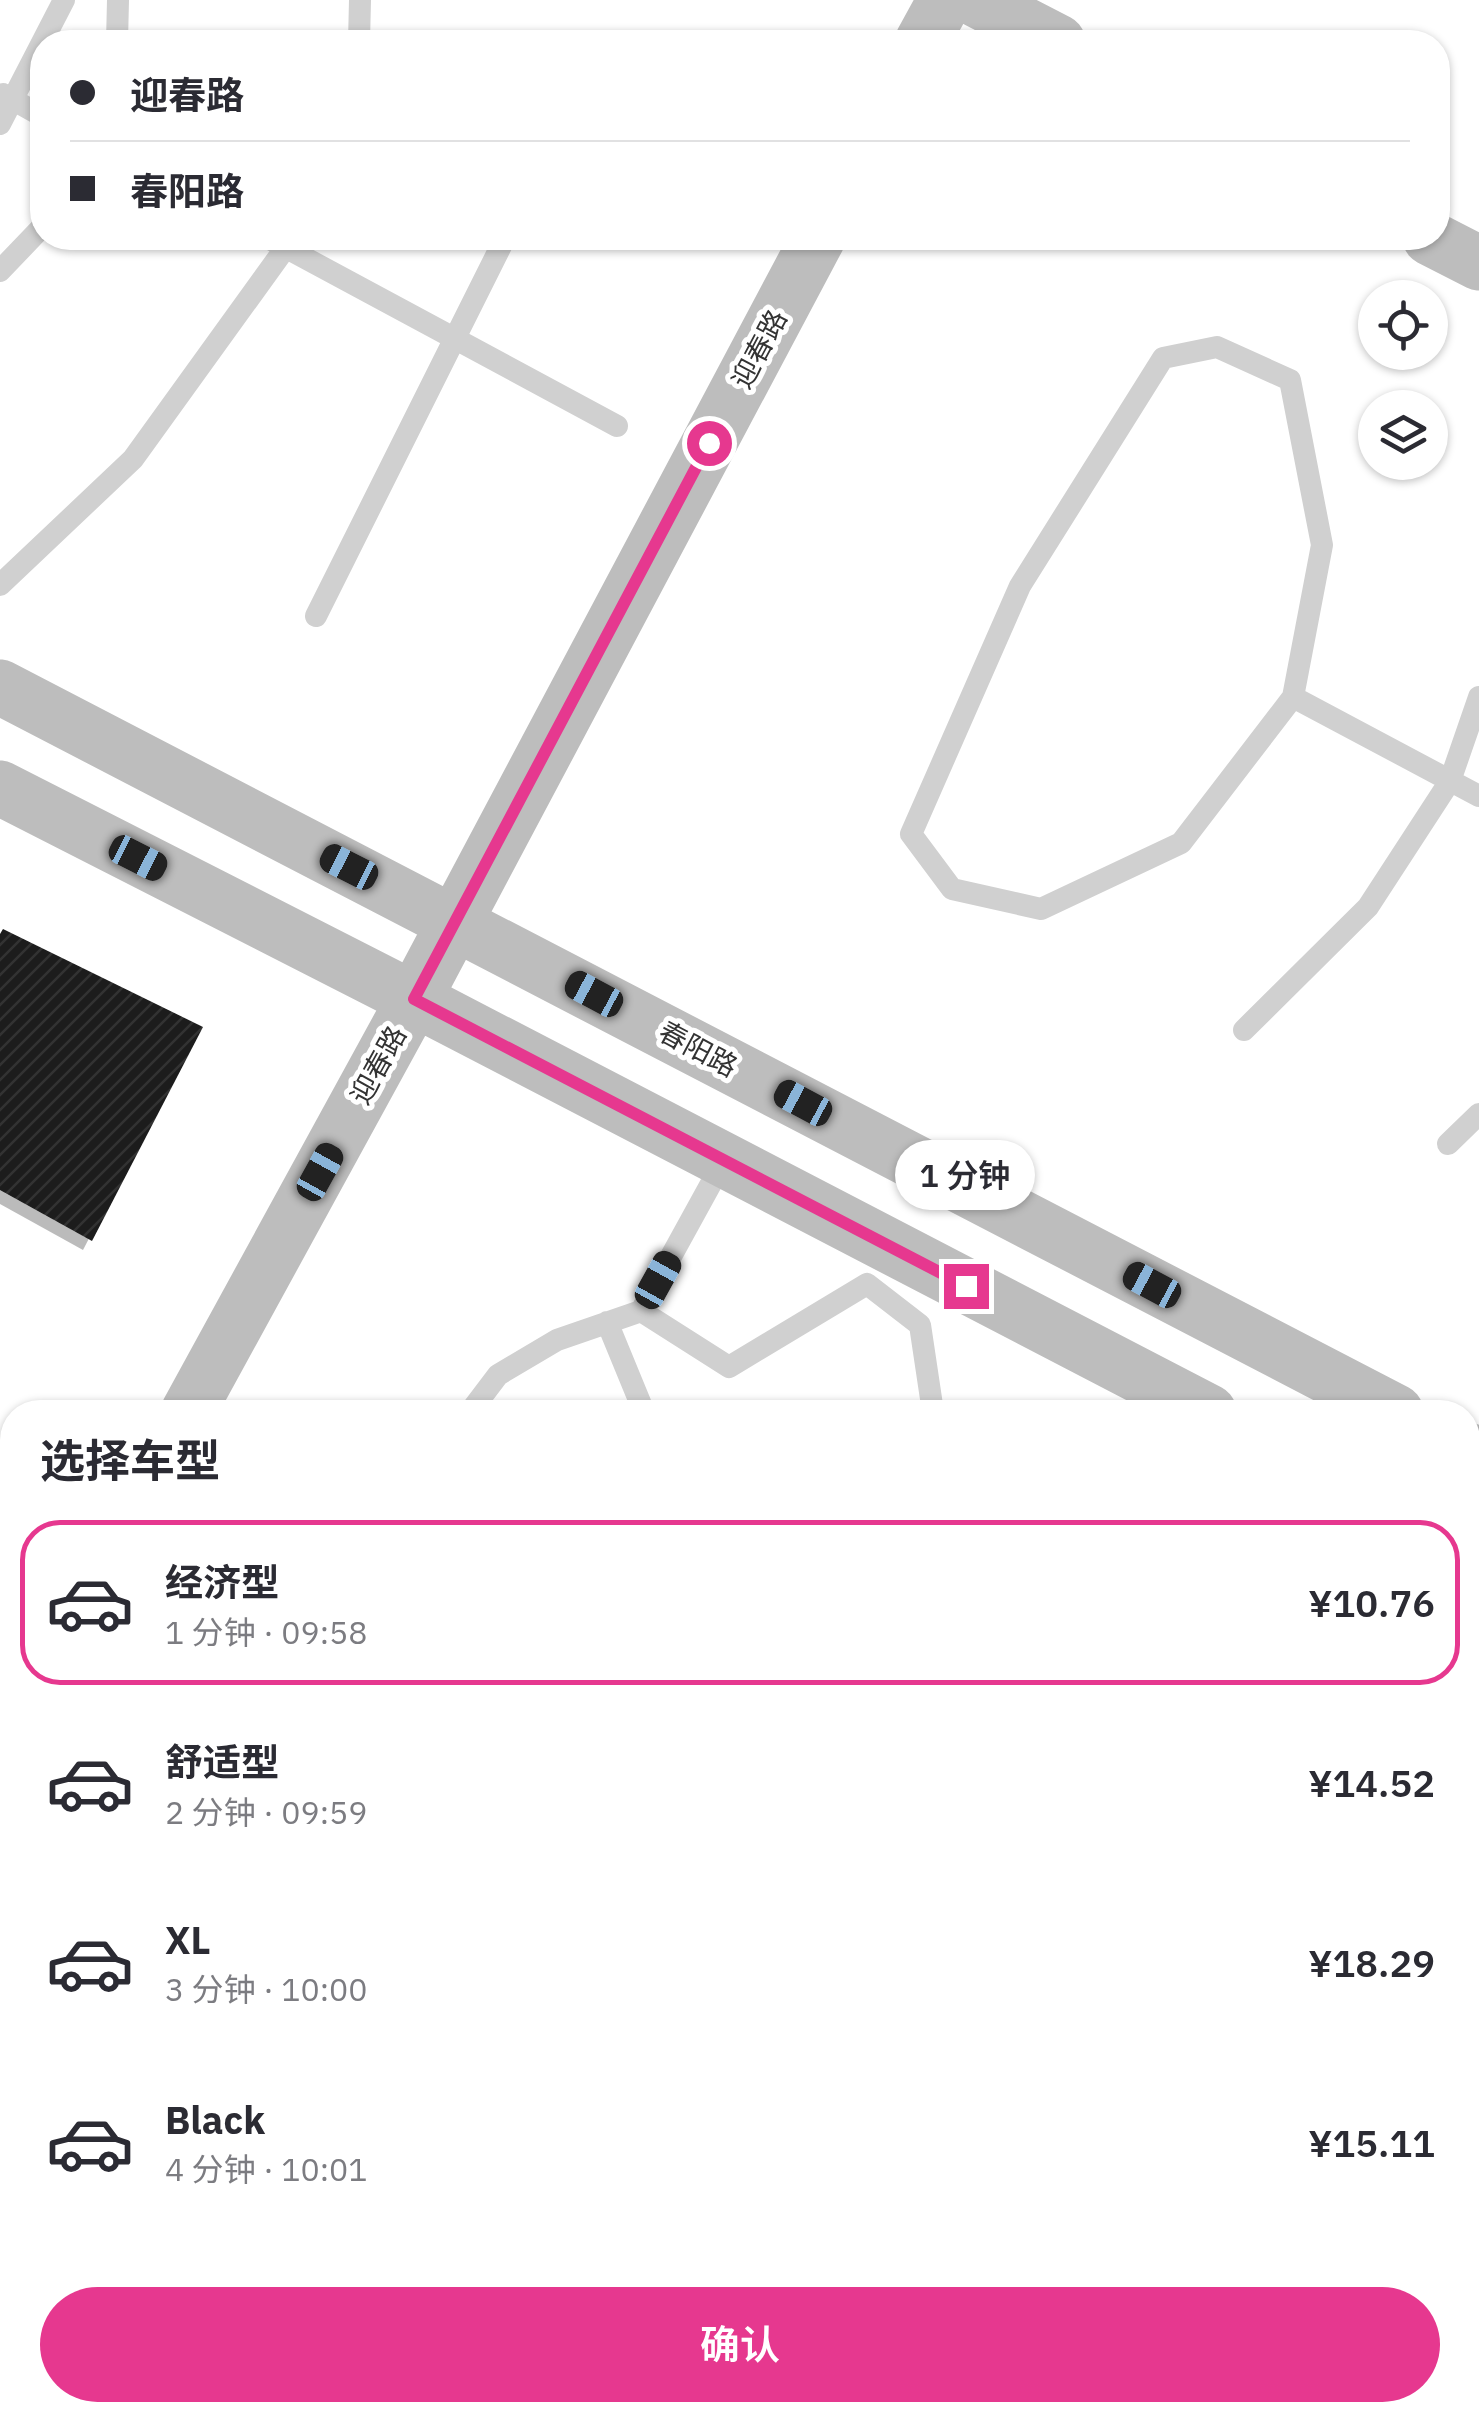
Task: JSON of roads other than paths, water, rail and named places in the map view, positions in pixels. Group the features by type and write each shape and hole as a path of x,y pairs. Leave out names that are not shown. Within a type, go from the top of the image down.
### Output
{"main road":[{"path":"928,30 944,0"},
{"path":"977,0 1035,30"},
{"path":"1450,248 1479,263"},
{"name":"迎春路","path":"195,1400 414,999 812,250"},
{"name":"春阳路","path":"0,686 1373,1400"},
{"path":"0,788 1186,1400"}],"lane":[{"path":"46,30 64,0"},
{"path":"117,30 118,0"},
{"path":"359,30 360,0"},
{"path":"0,124 6,96 30,56"},
{"path":"6,96 30,109"},
{"path":"0,272 30,241"},
{"path":"0,585 133,458 275,250"},
{"path":"297,250 617,426"},
{"path":"316,616 499,250"},
{"path":"1217,347 1290,380 1322,546 1293,697 1181,843 1041,910 952,889 911,834 1020,586 1163,358 1217,347"},
{"path":"1244,1030 1368,907 1450,780 1479,696"},
{"path":"1293,697 1479,796"},
{"path":"1448,1144 1479,1114"},
{"path":"479,1400 498,1375 557,1340 641,1311 724,1160"},
{"path":"641,1311 729,1367 867,1284 920,1325 932,1400"},
{"path":"607,1322 639,1400"}]}
